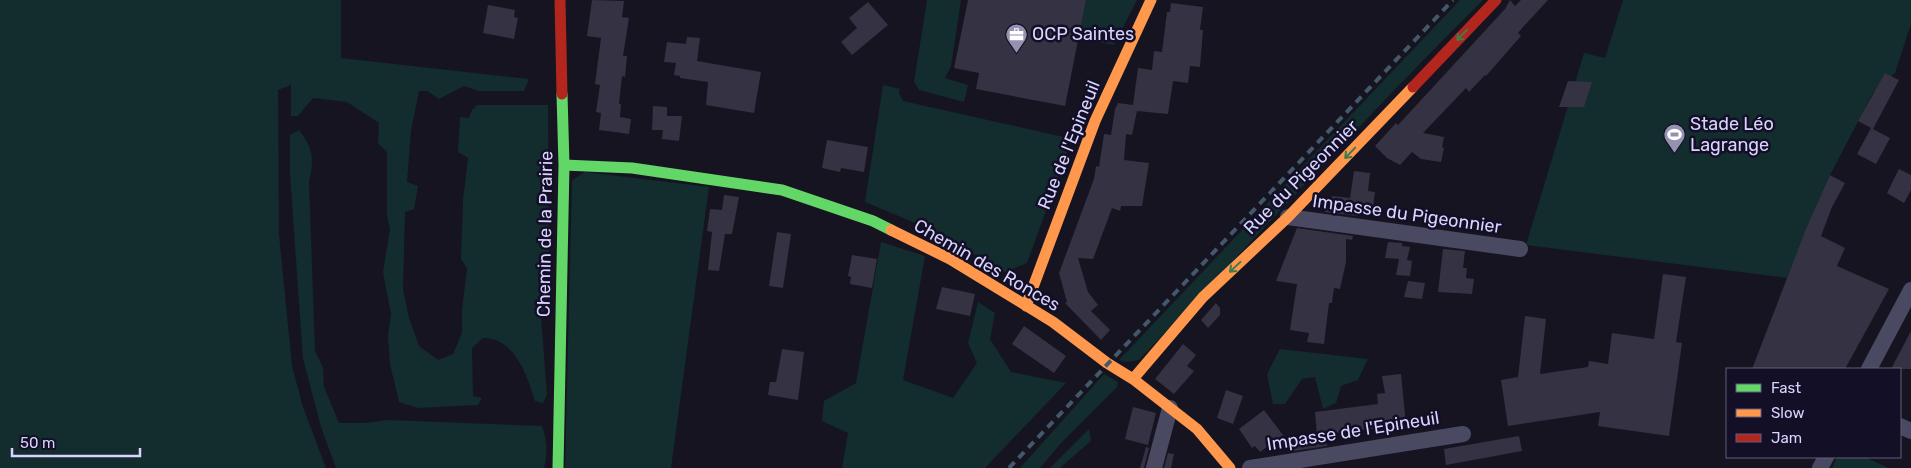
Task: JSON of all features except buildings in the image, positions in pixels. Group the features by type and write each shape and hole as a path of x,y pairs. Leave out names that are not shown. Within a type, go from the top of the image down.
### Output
{"street":[{"name":"Chemin de la Prairie","path":"558,468 564,165 560,0"},
{"name":"Rue de l'Epineuil","path":"1026,306 1094,121 1151,0"},
{"name":"Rue du Pigeonnier","path":"1133,379 1203,298 1288,217 1496,0"},
{"name":"Chemin des Ronces","path":"564,165 632,168 782,190 872,221 950,259 1053,322 1133,379 1197,429 1230,468"},
{"name":"Impasse du Pigeonnier","path":"1288,217 1520,250"},
{"path":"1870,368 1911,290"},
{"path":"1154,468 1170,408"},
{"name":"Impasse de l'Epineuil","path":"1250,468 1463,434"}],"green space":[{"path":"0,0 341,0 341,58 529,79 524,91 479,91 464,86 439,99 427,91 419,91 411,131 407,182 418,186 414,209 405,212 403,289 409,318 419,346 438,360 453,354 462,333 462,310 467,268 461,259 463,200 468,158 458,152 460,117 469,118 472,110 477,105 548,105 549,250 552,265 545,282 548,301 541,317 547,394 543,403 535,401 528,380 511,351 503,344 483,338 472,348 473,396 482,398 478,405 418,408 399,402 390,364 388,336 391,314 383,272 390,229 387,216 387,152 378,143 379,123 347,102 313,98 298,116 291,116 291,85 278,90 279,234 292,366 303,407 326,468 0,468"},
{"path":"927,0 961,0 951,66 945,78 968,85 964,102 919,90 914,82"},
{"path":"1086,0 1137,0 1114,45 1078,38"},
{"path":"1460,0 1483,0 1139,360 1126,362 1119,360"},
{"name":"Stade Léo Lagrange","path":"1623,0 1911,0 1911,24 1895,73 1873,93 1830,175 1787,278 1526,245 1584,53 1605,58"},
{"path":"883,85 900,89 899,93 903,101 1068,138 1069,148 1027,263 1005,272 932,230 865,202"},
{"path":"299,130 308,143 312,155 309,182 315,351 323,368 324,387 339,423 366,423 387,420 542,426 546,447 544,468 336,468 321,427 303,359 290,174 290,135"},
{"path":"585,172 709,187 671,468 565,468 572,180"},
{"path":"881,242 925,256 903,380 953,398 977,363 968,343 978,302 995,313 990,339 1011,372 1066,383 985,468 842,468 848,433 822,421 824,401 856,383"},
{"path":"1280,349 1368,359 1358,380 1341,386 1336,403 1323,409 1315,377 1302,379 1285,404 1273,404 1267,374"},
{"path":"1104,374 1118,382 1117,387 1062,442 1040,468 1020,468"},
{"path":"1089,429 1091,441 1060,468 1050,468"},
{"path":"1837,458 1866,458 1889,468 1832,468"}],"railway":[{"path":"1009,468 1453,0"}],"traffic: fast":[{"path":"558,468 564,165 562,94"},
{"path":"564,165 632,168 782,190 873,221 891,230"}],"traffic: slow":[{"path":"1026,306 1095,121 1151,0"},
{"path":"1133,379 1203,297 1288,217 1413,87"},
{"path":"891,230 950,259 1053,322 1107,363 1133,379 1197,429 1230,468"}],"traffic: jam":[{"path":"560,0 562,94"},
{"path":"1413,87 1496,0"}],"place":[{"name":"OCP Saintes","path":"1016,53"},
{"name":"Stade Léo Lagrange","path":"1674,153"}]}
